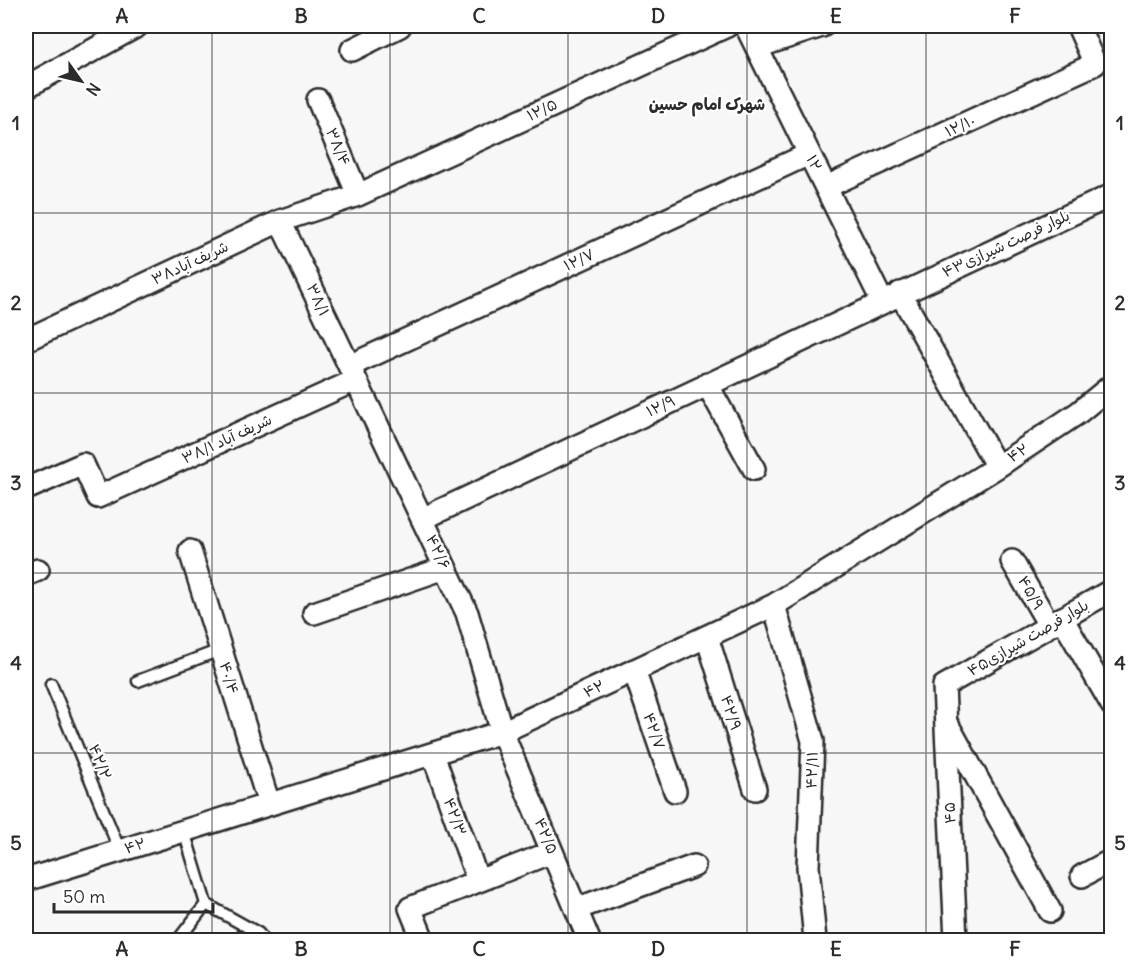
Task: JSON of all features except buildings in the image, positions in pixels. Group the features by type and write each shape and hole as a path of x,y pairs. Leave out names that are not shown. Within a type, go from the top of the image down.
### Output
{"street":[{"path":"26,87 137,26"},
{"path":"352,50 400,26"},
{"name":"۱۲/۵","path":"358,195 727,26"},
{"name":"۱۲","path":"746,26 826,187 891,297 997,467"},
{"path":"757,47 822,26"},
{"name":"۱۲/۱۰","path":"826,187 1095,64 1078,26"},
{"name":"۳۸/۴","path":"318,100 358,195"},
{"name":"۱۲/۷","path":"352,373 809,154"},
{"name":"شریف آباد۳۸","path":"26,340 280,221 358,195"},
{"name":"بلوار فرصت شیرازی۴۳","path":"891,297 1112,195"},
{"name":"۳۸/۱","path":"280,221 352,373"},
{"name":"۱۲/۹","path":"422,519 891,297"},
{"name":"۳۸/۱ شریف آباد","path":"26,489 83,464 98,497 352,373"},
{"name":"۴۲/۶","path":"352,373 466,613 502,732"},
{"path":"707,384 754,469"},
{"name":"۴۲","path":"26,880 502,732 774,605 997,467 1078,413 1112,385"},
{"name":"۴۰/۴","path":"190,552 269,804"},
{"name":"۴۵/۹","path":"1012,561 1112,705"},
{"path":"314,613 445,568"},
{"name":"بلوار فرصت شیرازی۴۵","path":"944,686 1112,590"},
{"name":"۴۲/۱۱","path":"774,605 813,741 808,867 814,940"},
{"name":"۴۲/۹","path":"707,637 755,789"},
{"name":"۴۲/۷","path":"634,670 675,791"},
{"name":"۴۵","path":"944,686 956,940"},
{"path":"945,721 1050,911"},
{"name":"۴۲/۵","path":"502,732 589,940"},
{"name":"۴۲/۳","path":"433,753 478,881"},
{"path":"423,940 410,908 552,852"},
{"path":"1082,876 1112,860"},
{"path":"576,909 694,866"}],"lane":[{"path":"138,681 220,650"},
{"name":"۴۲/۲","path":"51,684 120,851"},
{"path":"184,831 206,904 258,933 264,940"},
{"path":"178,940 206,904"}],"district":[{"name":"شهرک امام حسین","path":"707,104"}]}
